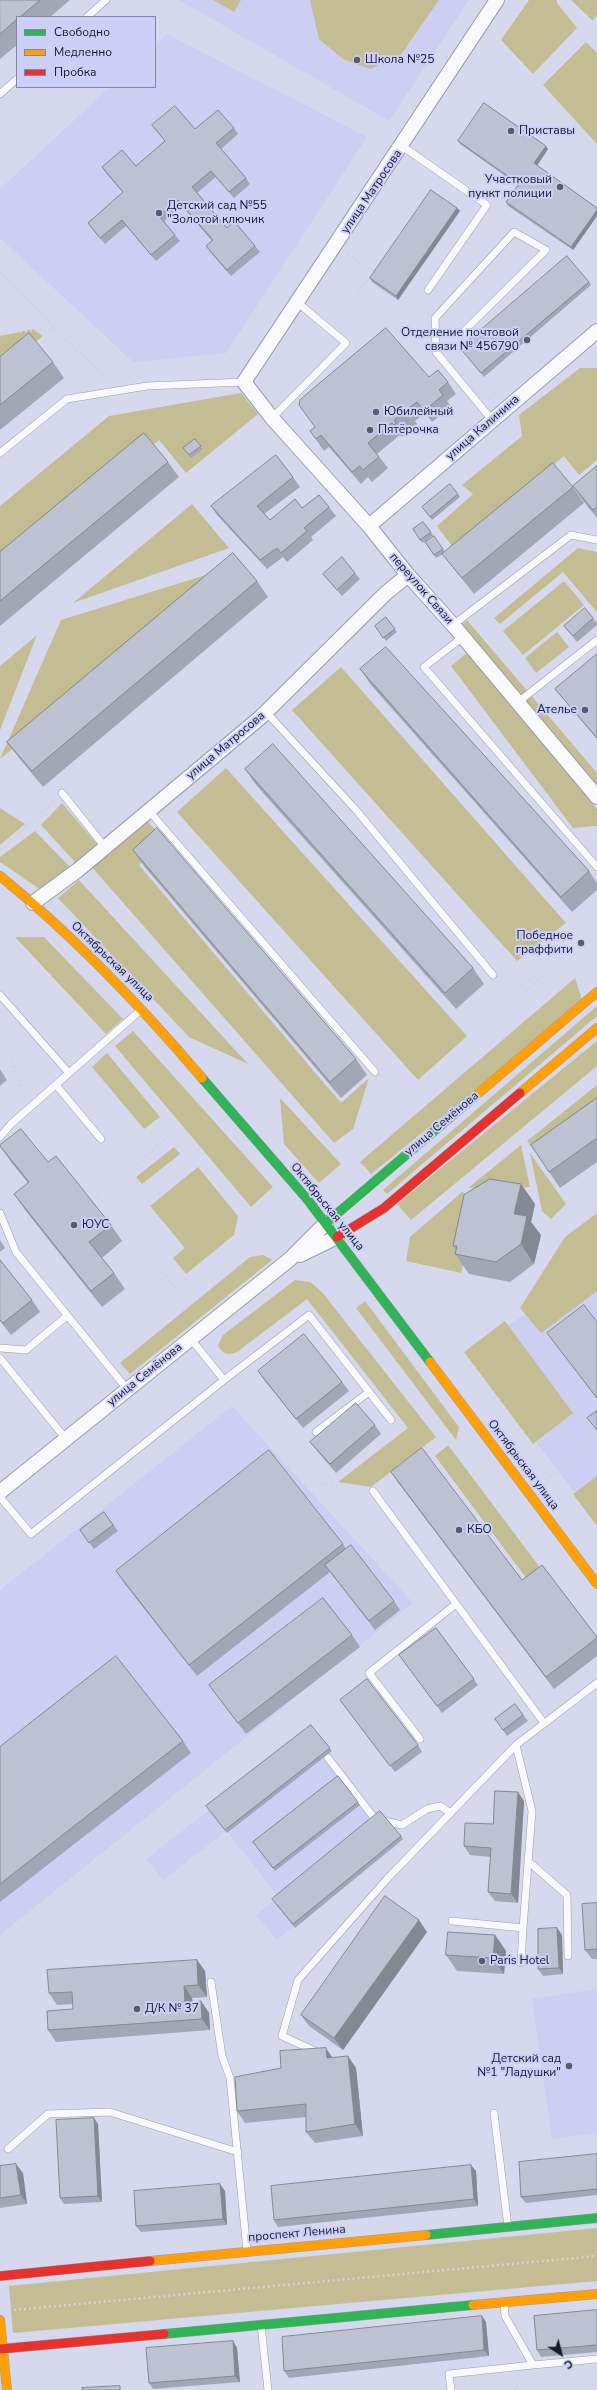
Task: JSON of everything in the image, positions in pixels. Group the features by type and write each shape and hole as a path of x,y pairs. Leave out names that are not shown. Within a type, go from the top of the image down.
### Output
{"street":[{"name":"улица Матросова","path":"244,382 498,0"},
{"name":"улица Калинина","path":"369,526 597,331"},
{"name":"переулок Связи","path":"244,382 272,418 369,526 597,797"},
{"name":"улица Матросова","path":"33,903 78,870 266,712 386,593 408,574"},
{"name":"Октябрьская улица","path":"0,876 33,903 143,1009 326,1223 597,1584"},
{"name":"улица Семёнова","path":"0,1492 190,1338 290,1260 326,1223 597,992"},
{"name":"улица Семёнова","path":"290,1260 336,1237 384,1208 597,1028"},
{"name":"проспект Ленина","path":"0,2276 597,2218"},
{"path":"1,2349 597,2294"},
{"path":"0,2320 1,2349 7,2390"}],"lane":[{"path":"87,16 106,0"},
{"path":"0,94 16,80"},
{"path":"402,146 488,205 428,290"},
{"path":"463,332 546,250 514,232 435,318 436,352 492,420"},
{"path":"272,418 346,343 297,302"},
{"path":"0,453 67,399 147,386 244,382"},
{"path":"453,625 571,535 597,540"},
{"path":"463,637 424,668 597,867"},
{"path":"517,703 597,640"},
{"path":"266,712 356,810 494,975"},
{"path":"62,793 105,847"},
{"path":"149,811 375,1072"},
{"path":"0,995 69,1073"},
{"path":"0,1137 11,1124 143,1009"},
{"path":"56,1085 102,1139"},
{"path":"0,1129 11,1124"},
{"path":"0,1213 16,1252 127,1389"},
{"path":"0,1497 31,1534 308,1315 391,1420"},
{"path":"0,1348 26,1350 67,1316"},
{"path":"190,1338 224,1380"},
{"path":"0,1358 66,1439"},
{"path":"316,1432 369,1392"},
{"path":"373,1491 544,1722"},
{"path":"420,1740 369,1673 456,1604"},
{"path":"317,2052 282,2036 298,1980 387,1880 516,1745 544,1722 597,1683"},
{"path":"516,1745 532,1811 521,1963"},
{"path":"328,1758 375,1819 402,1825 427,1809 440,1806 450,1813"},
{"path":"528,1861 567,1895 568,1956"},
{"path":"452,1921 523,1928"},
{"path":"211,1982 222,2056 230,2078 248,2251"},
{"path":"8,2149 48,2114 110,2112 238,2152"},
{"path":"494,2113 508,2227"},
{"path":"504,2302 505,2316 533,2365"},
{"path":"261,2325 268,2390"},
{"path":"451,2390 449,2374 597,2359"}],"path":[{"path":"345,252 370,270"},
{"path":"0,271 54,328 111,383"},
{"path":"358,293 370,278"},
{"path":"0,334 54,328"},
{"path":"487,399 499,390"},
{"path":"0,850 62,793"},
{"path":"521,986 541,970"},
{"path":"525,991 544,975"},
{"path":"11,1061 21,1089"},
{"path":"133,1167 167,1138"},
{"path":"92,1202 100,1196"},
{"path":"159,1268 184,1299"},
{"path":"579,1311 597,1298"},
{"path":"555,1329 537,1342 588,1428 593,1442 597,1445"},
{"path":"546,1480 593,1442"},
{"path":"321,1484 355,1489"},
{"path":"230,2078 258,2072"},
{"path":"7,2311 597,2256"}],"shaded area":[{"name":"Школа №25","path":"179,0 469,0 389,121"},
{"path":"213,0 241,0 234,12"},
{"path":"310,0 439,0 400,56 370,69 343,59 319,39"},
{"path":"529,0 557,0 557,3 577,28 533,74 501,40"},
{"path":"571,0 597,0 597,15 593,21"},
{"name":"Детский сад №55 \"Золотой ключик","path":"167,34 367,137 226,353 133,362 0,238 0,189 109,88 156,88 156,44"},
{"path":"586,42 597,53 597,144 543,85"},
{"path":"33,329 43,336 0,371 0,336"},
{"path":"580,368 597,368 597,460 579,475 564,456 454,549 437,526 473,494 462,485 522,436 519,415"},
{"path":"241,393 258,414 186,473 159,440 0,571 0,506 109,416"},
{"path":"192,504 229,548 73,603"},
{"path":"578,548 597,552 597,612 563,572 500,624 494,618"},
{"path":"241,564 0,759 61,620"},
{"path":"564,581 584,605 523,655 503,631"},
{"path":"467,620 597,773 597,785 461,625"},
{"path":"557,632 569,647 536,673 525,658"},
{"path":"37,635 0,730 0,666"},
{"path":"467,653 597,809 597,826 573,828 451,666"},
{"path":"341,667 566,923 517,961 292,710"},
{"path":"226,768 467,1036 418,1080 177,812"},
{"path":"62,803 97,844 75,862 41,825"},
{"path":"0,808 25,824 0,845"},
{"path":"145,819 166,841 139,865 341,1103 369,1078 353,1129 334,1143 90,865"},
{"path":"35,831 70,867 41,890 0,862 0,857"},
{"path":"79,880 248,1064 189,1037 58,898"},
{"path":"15,937 44,937 123,1019 106,1034"},
{"path":"575,978 583,1003 371,1174 360,1162"},
{"path":"597,1006 597,1016 387,1194 383,1190"},
{"path":"133,1031 273,1187 251,1207 115,1046"},
{"path":"597,1041 597,1066 411,1220 397,1204"},
{"path":"107,1053 160,1117 144,1129 92,1067"},
{"path":"597,1085 597,1118 541,1159 527,1141"},
{"path":"280,1098 341,1164 319,1183 284,1144"},
{"path":"521,1145 530,1187 468,1188"},
{"path":"174,1147 180,1154 142,1184 136,1177"},
{"path":"530,1153 566,1204 551,1219 542,1211"},
{"path":"198,1167 238,1216 234,1235 186,1274 173,1258 185,1248 150,1206"},
{"path":"462,1192 483,1198 461,1273 406,1261 410,1237"},
{"path":"597,1213 597,1291 541,1333 520,1308 565,1237"},
{"path":"263,1255 272,1260 130,1374 120,1363 250,1257"},
{"path":"597,1263 597,1521 468,1354"},
{"path":"295,1280 310,1282 322,1292 436,1437 371,1487 338,1482 408,1428 307,1299 237,1352 228,1354 223,1352 218,1345 223,1335"},
{"path":"365,1301 459,1427 456,1440 356,1308"},
{"path":"505,1321 573,1413 533,1444 464,1352"},
{"path":"232,1406 413,1603 0,1935 0,1590"},
{"path":"448,1445 541,1569 527,1579 435,1456"},
{"path":"597,1476 597,1526 573,1494"},
{"path":"313,1730 400,1844 276,1940 256,1915 278,1897 227,1831 163,1880 146,1859"},
{"name":"Детский сад №1 \"Ладушки\"","path":"597,1989 597,2133 552,2139 532,1999"},
{"path":"597,2228 597,2281 13,2333 9,2286"}],"building":[{"path":"0,0 40,0 21,16 16,16 16,20 0,34"},
{"path":"484,103 546,146 534,163 597,208 571,247 506,202 519,184 458,141"},
{"path":"175,106 195,129 218,110 234,128 216,143 246,178 229,192 211,171 192,187 227,228 234,221 255,246 227,270 206,246 213,240 178,200 159,216 175,235 151,255 122,220 100,238 88,223 123,192 102,167 122,150 136,166 165,141 152,125"},
{"path":"431,190 457,208 396,296 370,278"},
{"path":"567,256 589,282 481,373 460,348"},
{"name":"Юбилейный","path":"386,328 429,377 438,370 448,382 439,390 443,395 424,411 417,402 406,410 408,412 404,416 402,414 394,420 396,423 394,425 392,423 368,443 379,457 363,470 360,466 352,472 321,435 316,439 310,431 315,427 299,405 300,400"},
{"path":"29,333 53,362 0,405 0,357"},
{"path":"144,433 168,462 0,601 0,552"},
{"path":"195,439 201,446 189,455 183,448"},
{"path":"276,455 293,477 257,506 270,520 295,499 302,508 319,495 329,507 304,528 307,531 281,553 277,548 260,560 211,506"},
{"path":"553,463 573,487 462,578 442,554"},
{"path":"597,466 597,507 593,510 573,486"},
{"path":"450,484 458,494 430,517 422,507"},
{"path":"423,522 431,532 420,540 413,529"},
{"path":"434,536 443,549 434,555 425,542"},
{"path":"233,553 257,581 32,771 7,742"},
{"path":"342,557 355,573 337,590 323,574"},
{"path":"585,608 593,618 573,636 564,626"},
{"path":"386,617 395,629 383,638 375,626"},
{"path":"386,647 589,871 561,897 360,669"},
{"name":"Ателье","path":"597,654 597,738 555,689"},
{"path":"273,744 473,968 445,993 245,769"},
{"path":"157,828 356,1059 330,1082 133,850"},
{"path":"597,1098 597,1138 549,1172 531,1145"},
{"name":"ЮУС","path":"21,1129 48,1162 56,1156 111,1225 89,1242 114,1273 91,1291 14,1194 29,1182 0,1145"},
{"path":"490,1179 521,1184 514,1214 527,1216 521,1244 496,1262 455,1254 457,1246 453,1246 464,1195"},
{"path":"0,1260 32,1300 3,1323 0,1320"},
{"path":"584,1305 597,1322 597,1398 547,1333"},
{"path":"304,1334 342,1382 296,1419 258,1371"},
{"path":"356,1403 375,1425 330,1464 310,1442"},
{"path":"597,1411 597,1430 587,1418"},
{"name":"КБО","path":"422,1448 522,1580 542,1565 597,1637 546,1677 391,1472"},
{"path":"269,1450 343,1544 189,1665 116,1571"},
{"path":"104,1512 113,1525 89,1543 80,1530"},
{"path":"351,1545 394,1601 369,1621 325,1565"},
{"path":"323,1598 352,1635 238,1723 209,1685"},
{"path":"436,1628 474,1679 437,1706 399,1655"},
{"path":"116,1656 183,1741 0,1884 0,1747"},
{"path":"367,1679 418,1745 390,1766 340,1700"},
{"path":"515,1704 523,1715 503,1730 495,1719"},
{"path":"311,1725 330,1748 225,1830 206,1806"},
{"path":"338,1776 358,1802 273,1868 253,1842"},
{"path":"495,1791 518,1792 511,1894 488,1892 491,1848 464,1846 465,1823 493,1824"},
{"path":"380,1811 401,1836 293,1924 272,1899"},
{"path":"385,1896 419,1920 334,2038 301,2015"},
{"path":"597,1903 597,1949 585,1950 582,1904"},
{"path":"557,1928 559,1968 538,1969 538,1929"},
{"path":"448,1932 495,1935 493,1958 446,1955"},
{"name":"Д/К № 37","path":"197,1960 198,1985 184,1986 185,2003 201,2001 202,2019 48,2030 47,2011 73,2009 72,1992 49,1993 47,1970"},
{"path":"326,2048 327,2058 348,2056 355,2124 306,2132 306,2104 237,2111 235,2077 281,2068 280,2051"},
{"path":"94,2118 98,2196 60,2198 56,2120"},
{"path":"597,2154 597,2189 521,2197 519,2162"},
{"path":"16,2164 21,2195 0,2198 0,2166"},
{"path":"471,2165 474,2199 274,2220 271,2186"},
{"path":"220,2184 223,2219 136,2226 134,2191"},
{"path":"597,2310 597,2345 537,2350 534,2316"},
{"path":"482,2316 484,2350 284,2371 282,2337"},
{"path":"233,2341 235,2376 149,2383 146,2348"},
{"path":"120,2386 120,2390 82,2390 82,2388"}],"traffic: fast":[{"path":"202,1078 307,1199 430,1362"},
{"path":"326,1223 467,1103"},
{"path":"426,2235 597,2218"},
{"path":"164,2334 473,2305"}],"traffic: slow":[{"path":"0,876 54,923 106,972 155,1024 202,1078"},
{"path":"467,1103 597,992"},
{"path":"520,1093 597,1028"},
{"path":"430,1362 597,1584"},
{"path":"150,2261 426,2235"},
{"path":"473,2305 597,2294"},
{"path":"0,2320 7,2390"}],"traffic: jam":[{"path":"337,1237 384,1208 520,1093"},
{"path":"0,2276 150,2261"},
{"path":"0,2349 164,2334"}],"place":[{"name":"Школа №25","path":"357,60"},
{"name":"Приставы","path":"511,131"},
{"name":"Участковый пункт полиции","path":"560,187"},
{"name":"Детский сад №55 \"Золотой ключик","path":"159,213"},
{"name":"Отделение почтовой связи № 456790","path":"527,340"},
{"name":"Юбилейный","path":"376,412"},
{"name":"Пятёрочка","path":"370,430"},
{"name":"Ателье","path":"585,710"},
{"name":"Победное граффити","path":"581,943"},
{"name":"ЮУС","path":"74,1225"},
{"name":"КБО","path":"459,1530"},
{"name":"Paris Hotel","path":"482,1961"},
{"name":"Д/К № 37","path":"137,2009"},
{"name":"Детский сад №1 \"Ладушки\"","path":"569,2066"}]}
